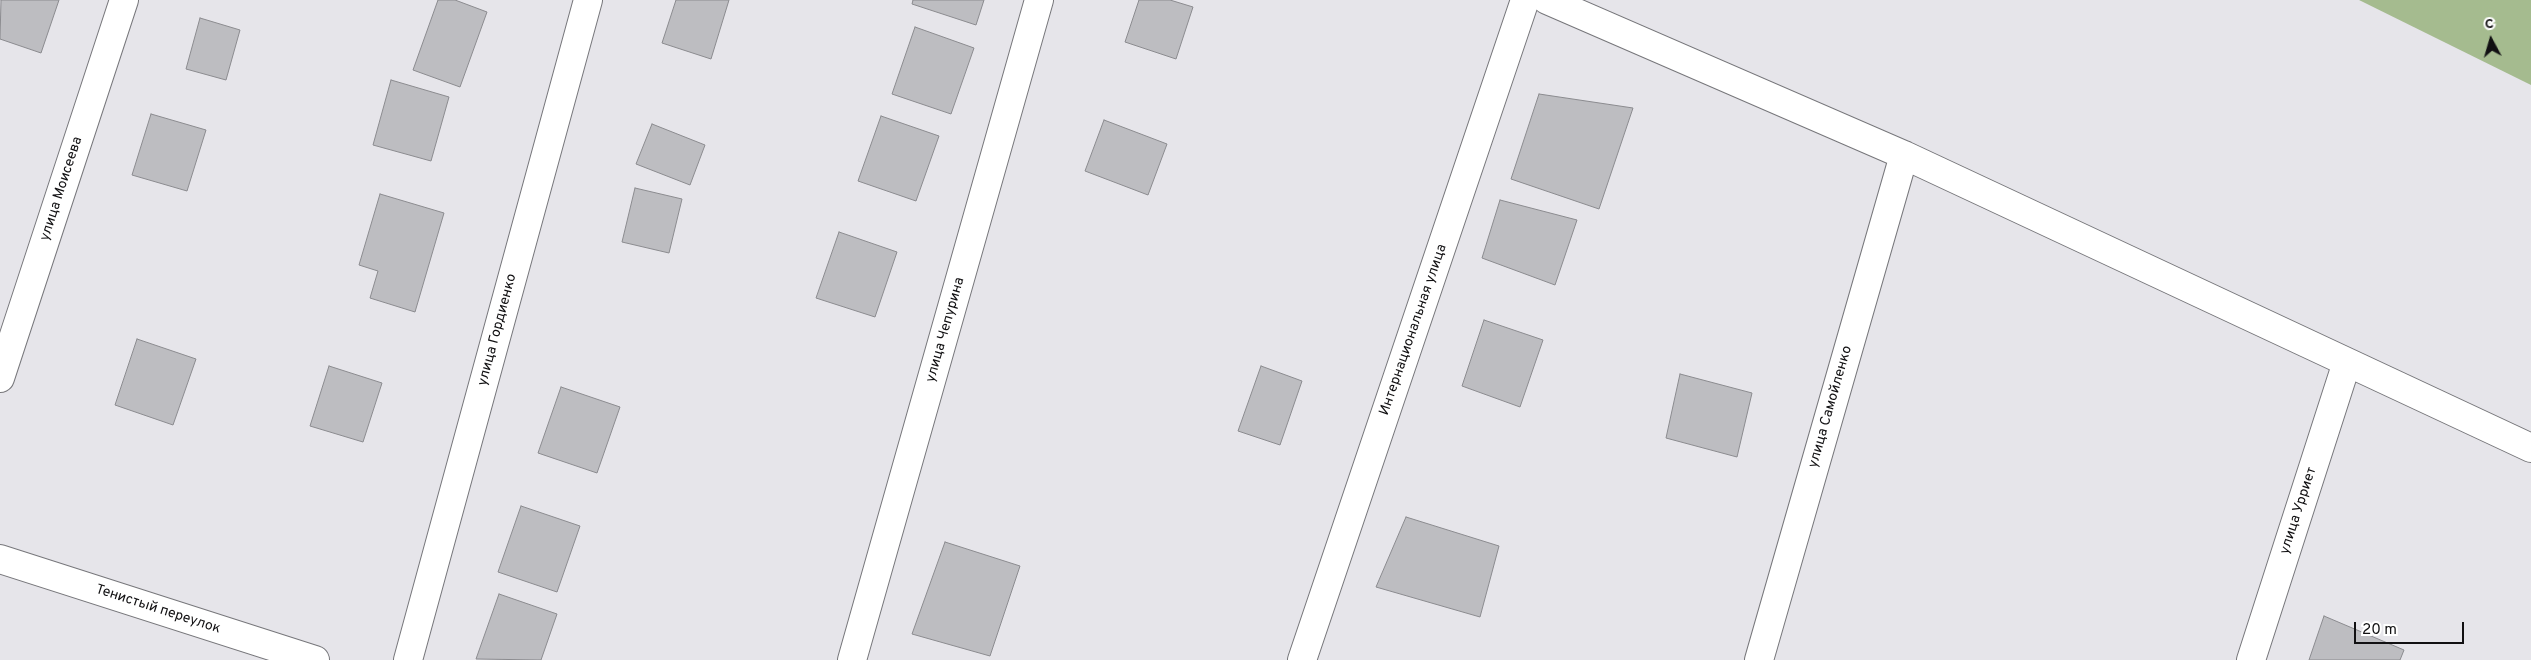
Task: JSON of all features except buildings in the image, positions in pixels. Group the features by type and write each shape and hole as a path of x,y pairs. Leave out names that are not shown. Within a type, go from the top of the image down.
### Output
{"street":[{"name":"улица Моисеева","path":"0,378 124,0"},
{"name":"улица Гордиенко","path":"408,660 588,0"},
{"name":"улица Чепурина","path":"852,660 1039,0"},
{"name":"Интернациональная улица","path":"1302,660 1525,0"},
{"path":"1547,0 1904,155 2531,448"},
{"name":"улица Самойленко","path":"1759,660 1904,155"},
{"name":"улица Урриет","path":"2252,660 2347,362"},
{"name":"Тенистый переулок","path":"0,559 315,660"}],"green space":[{"path":"2359,0 2531,0 2531,85"}]}
